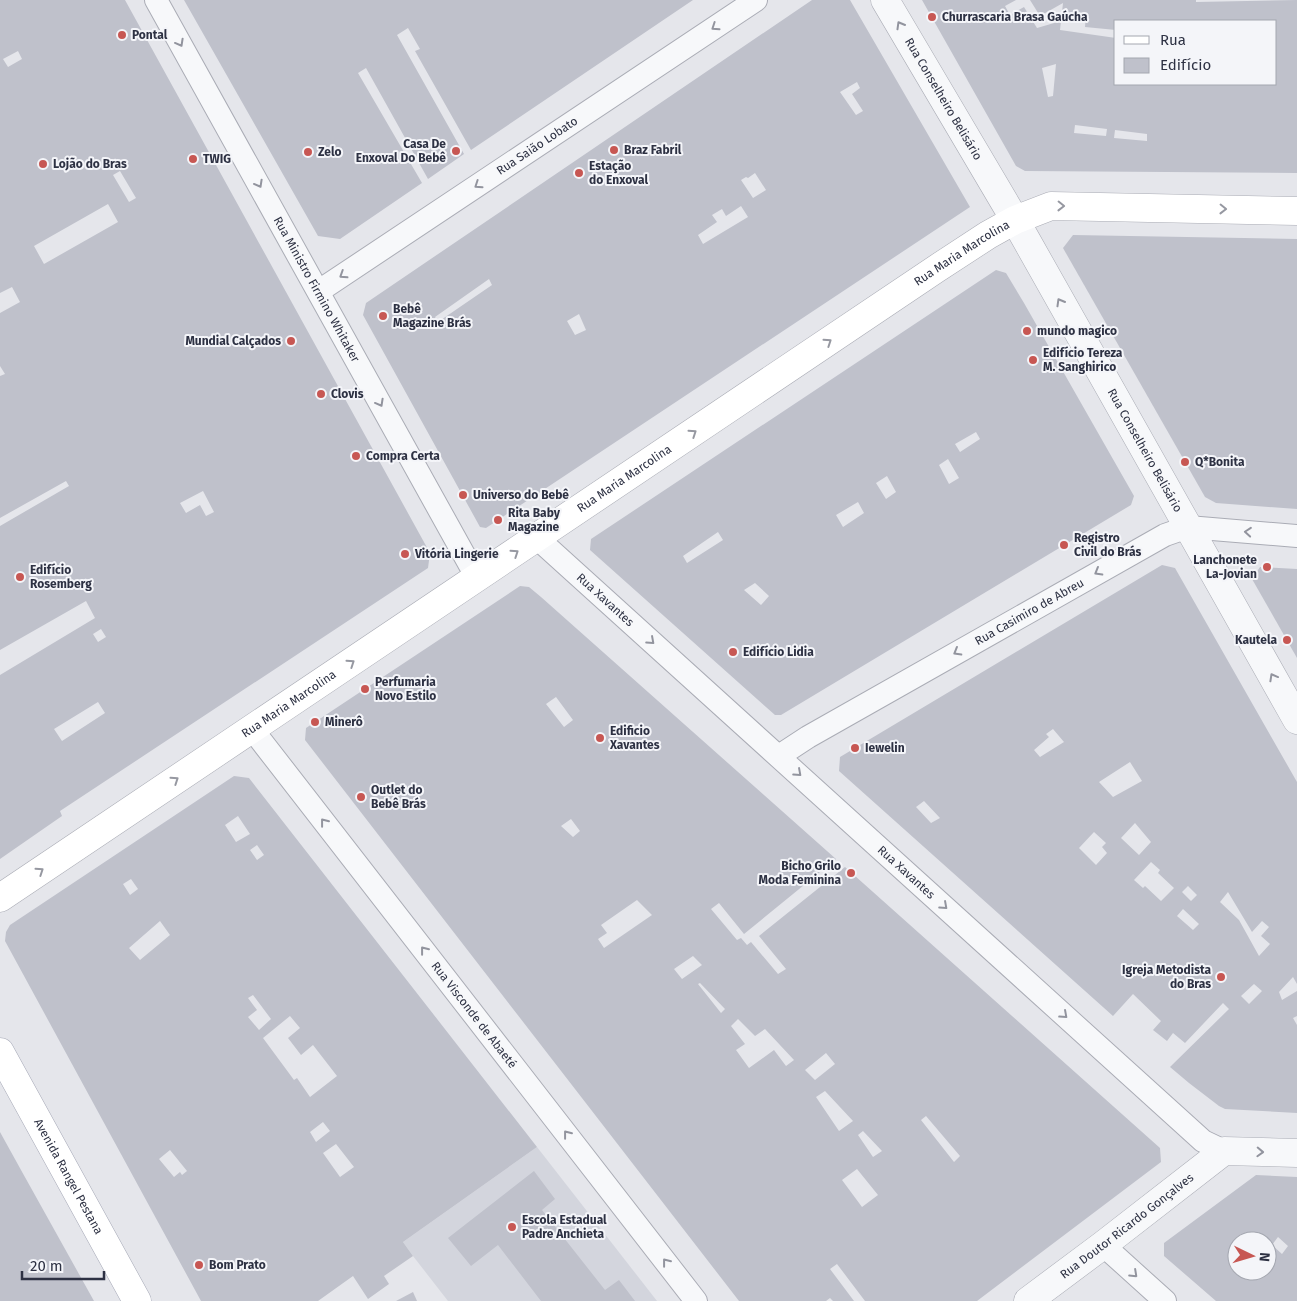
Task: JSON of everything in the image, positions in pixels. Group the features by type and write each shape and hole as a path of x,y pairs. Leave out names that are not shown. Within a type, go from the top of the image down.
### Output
{"main road":[{"name":"Rua Maria Marcolina","path":"0,898 952,258 1015,220 1051,206 1297,211"},
{"name":"Avenida Rangel Pestana","path":"0,1052 7,1081 137,1301"}],"street":[{"name":"Rua Ministro Firmino Whitaker","path":"156,0 477,578"},
{"name":"Rua Saião Lobato","path":"319,291 756,0"},
{"name":"Rua Conselheiro Belisário","path":"885,0 1015,220 1297,720"},
{"name":"Rua Casimiro de Abreu","path":"779,756 808,737 1152,541 1188,527 1297,536"},
{"name":"Rua Xavantes","path":"537,538 1203,1141 1224,1151 1297,1153"},
{"name":"Rua Visconde de Abaeté","path":"252,729 696,1301"},
{"name":"Rua Doutor Ricardo Gonçalves","path":"1028,1301 1224,1151"},
{"path":"1103,1245 1165,1301"}],"shaded area":[{"name":"Escola Estadual Padre Anchieta","path":"537,1147 657,1301 448,1301 403,1242"}],"building":[{"path":"0,0 125,0 430,553 428,568 60,811 62,816 0,859 0,675 95,618 86,601 0,650 0,526 69,486 66,481 0,518 0,376 5,374 0,366 0,313 20,302 12,287 0,293","holes":["18,51 22,59 8,67 3,59","120,171 136,198 129,202 113,175","108,204 118,222 44,264 34,246","203,491 214,512 206,516 200,505 186,513 180,503","101,629 106,637 98,642 93,634","98,702 105,713 62,741 54,729"]},
{"path":"184,0 693,0 471,150 415,51 420,49 408,28 397,35 464,154 428,179 366,68 358,73 422,183 340,239 318,236"},
{"path":"812,0 850,0 970,207 486,528 480,527 363,315 366,303","holes":["857,82 860,88 852,94 863,111 856,115 840,92","755,173 766,190 753,198 741,180 746,177 748,178","741,206 748,217 703,244 698,235 717,222 712,215 722,209 726,216","489,279 492,285 438,322 435,317","579,314 586,330 575,335 567,321"]},
{"path":"922,0 1016,0 1005,6 1010,15 1024,7 1037,28 1061,21 1060,30 1114,38 1114,85 1277,85 1277,20 1114,20 1114,30 1085,27 1086,14 1062,12 1063,3 1040,16 1030,0 1196,0 1196,2 1297,0 1297,173 1025,171 1016,166","holes":["1056,64 1053,96 1048,97 1042,68","1075,125 1107,129 1106,136 1074,133","1115,130 1147,134 1147,141 1114,138"]},
{"path":"1073,235 1297,239 1297,509 1216,503 1205,497 1063,248"},
{"path":"996,270 1006,273 1134,496 1131,505 781,715 775,715 590,550 591,539","holes":["976,432 980,439 960,452 955,444","948,459 959,478 949,484 939,465","887,476 896,492 886,499 876,483","858,502 864,513 843,527 836,515","718,532 723,540 687,563 683,556","755,583 769,596 761,605 744,590"]},
{"path":"1162,565 1175,568 1297,782 1297,984 1293,977 1279,992 1282,1000 1297,991 1297,1016 1293,1018 1297,1025 1297,1113 1225,1109 1189,1083 1170,1067 1229,1009 1223,1003 1185,1043 1173,1033 1167,1041 1153,1030 1161,1021 1133,994 1113,1016 839,771 840,757","holes":["1053,729 1064,742 1040,757 1034,750 1049,737 1046,734","1130,762 1142,781 1113,797 1099,782","924,801 940,818 931,823 916,807","1135,823 1151,842 1139,855 1121,838","1094,832 1106,843 1102,847 1107,853 1096,865 1079,848","1151,862 1160,870 1158,873 1174,888 1161,901 1145,886 1143,888 1134,880","1188,886 1197,895 1191,901 1182,892","1228,892 1252,932 1262,921 1269,927 1261,936 1270,944 1259,956 1239,920 1220,902","1183,909 1199,924 1193,930 1177,916","1254,984 1262,991 1249,1004 1241,996"]},
{"path":"1260,567 1297,569 1297,658 1252,579"},
{"path":"520,586 529,587 836,859 744,934 719,903 711,909 737,940 741,938 747,945 751,942 778,974 786,969 759,936 845,867 1160,1148 1161,1162 977,1301 865,1301 837,1264 830,1269 854,1301 833,1301 830,1298 826,1301 739,1301 305,740 306,728","holes":["556,697 573,720 564,727 546,704","571,819 580,831 573,837 561,826","637,900 652,915 604,948 598,939 607,933 601,925","693,956 702,965 682,979 674,969","700,983 725,1009 721,1013 698,984","738,1019 755,1036 765,1029 794,1060 786,1066 774,1050 749,1068 736,1050 745,1044 731,1026","826,1053 835,1064 815,1080 805,1070","825,1091 853,1121 839,1131 816,1097","926,1116 960,1156 954,1162 921,1120","863,1131 882,1151 873,1157 858,1135","857,1169 878,1195 862,1207 842,1180"]},
{"path":"234,776 249,778 537,1147 403,1242 413,1256 384,1276 389,1284 368,1299 353,1276 318,1301 201,1301 5,941 6,932 10,925","holes":["238,816 250,834 236,842 225,825","257,845 264,855 257,860 250,850","131,879 138,889 130,895 123,884","160,921 170,935 140,960 129,948","253,995 271,1019 259,1030 248,1017 257,1010 248,998","290,1016 300,1028 288,1038 301,1055 313,1045 337,1076 310,1097 297,1078 294,1080 263,1038","323,1122 330,1131 316,1142 310,1132","336,1144 354,1167 340,1177 323,1153","170,1150 187,1171 182,1175 180,1172 174,1177 159,1159"]},
{"path":"0,1132 21,1170 94,1301 0,1301"},
{"path":"534,1171 555,1199 542,1210 605,1290 619,1280 635,1301 541,1301 498,1245 471,1266 448,1238"},
{"path":"1256,1175 1297,1177 1297,1301 1216,1301 1164,1256 1164,1243"},
{"path":"413,1292 417,1301 396,1301"}],"place":[{"name":"Churrascaria Brasa Gaúcha","path":"932,17"},
{"name":"Pontal","path":"122,35"},
{"name":"Braz Fabril","path":"614,150"},
{"name":"Casa De Enxoval Do Bebê","path":"456,151"},
{"name":"Zelo","path":"308,152"},
{"name":"TWIG","path":"193,159"},
{"name":"Lojão do Bras","path":"43,164"},
{"name":"Estação do Enxoval","path":"579,173"},
{"name":"Bebê Magazine Brás","path":"383,316"},
{"name":"mundo magico","path":"1027,331"},
{"name":"Mundial Calçados","path":"291,341"},
{"name":"Edifício Tereza M. Sanghirico","path":"1033,360"},
{"name":"Clovis","path":"321,394"},
{"name":"Compra Certa","path":"356,456"},
{"name":"Q*Bonita","path":"1185,462"},
{"name":"Universo do Bebê","path":"463,495"},
{"name":"Rita Baby Magazine","path":"498,520"},
{"name":"Registro Civil do Brás","path":"1064,545"},
{"name":"Vitória Lingerie","path":"405,554"},
{"name":"Lanchonete La-Jovian","path":"1267,567"},
{"name":"Edifício Rosemberg","path":"20,577"},
{"name":"Kautela","path":"1287,640"},
{"name":"Edifício Lidia","path":"733,652"},
{"name":"Perfumaria Novo Estilo","path":"365,689"},
{"name":"Minerô","path":"315,722"},
{"name":"Edificio Xavantes","path":"600,738"},
{"name":"Iewelin","path":"855,748"},
{"name":"Outlet do Bebê Brás","path":"361,797"},
{"name":"Bicho Grilo Moda Feminina","path":"851,873"},
{"name":"Igreja Metodista do Bras","path":"1221,977"},
{"name":"Escola Estadual Padre Anchieta","path":"512,1227"},
{"name":"Bom Prato","path":"199,1265"}]}
